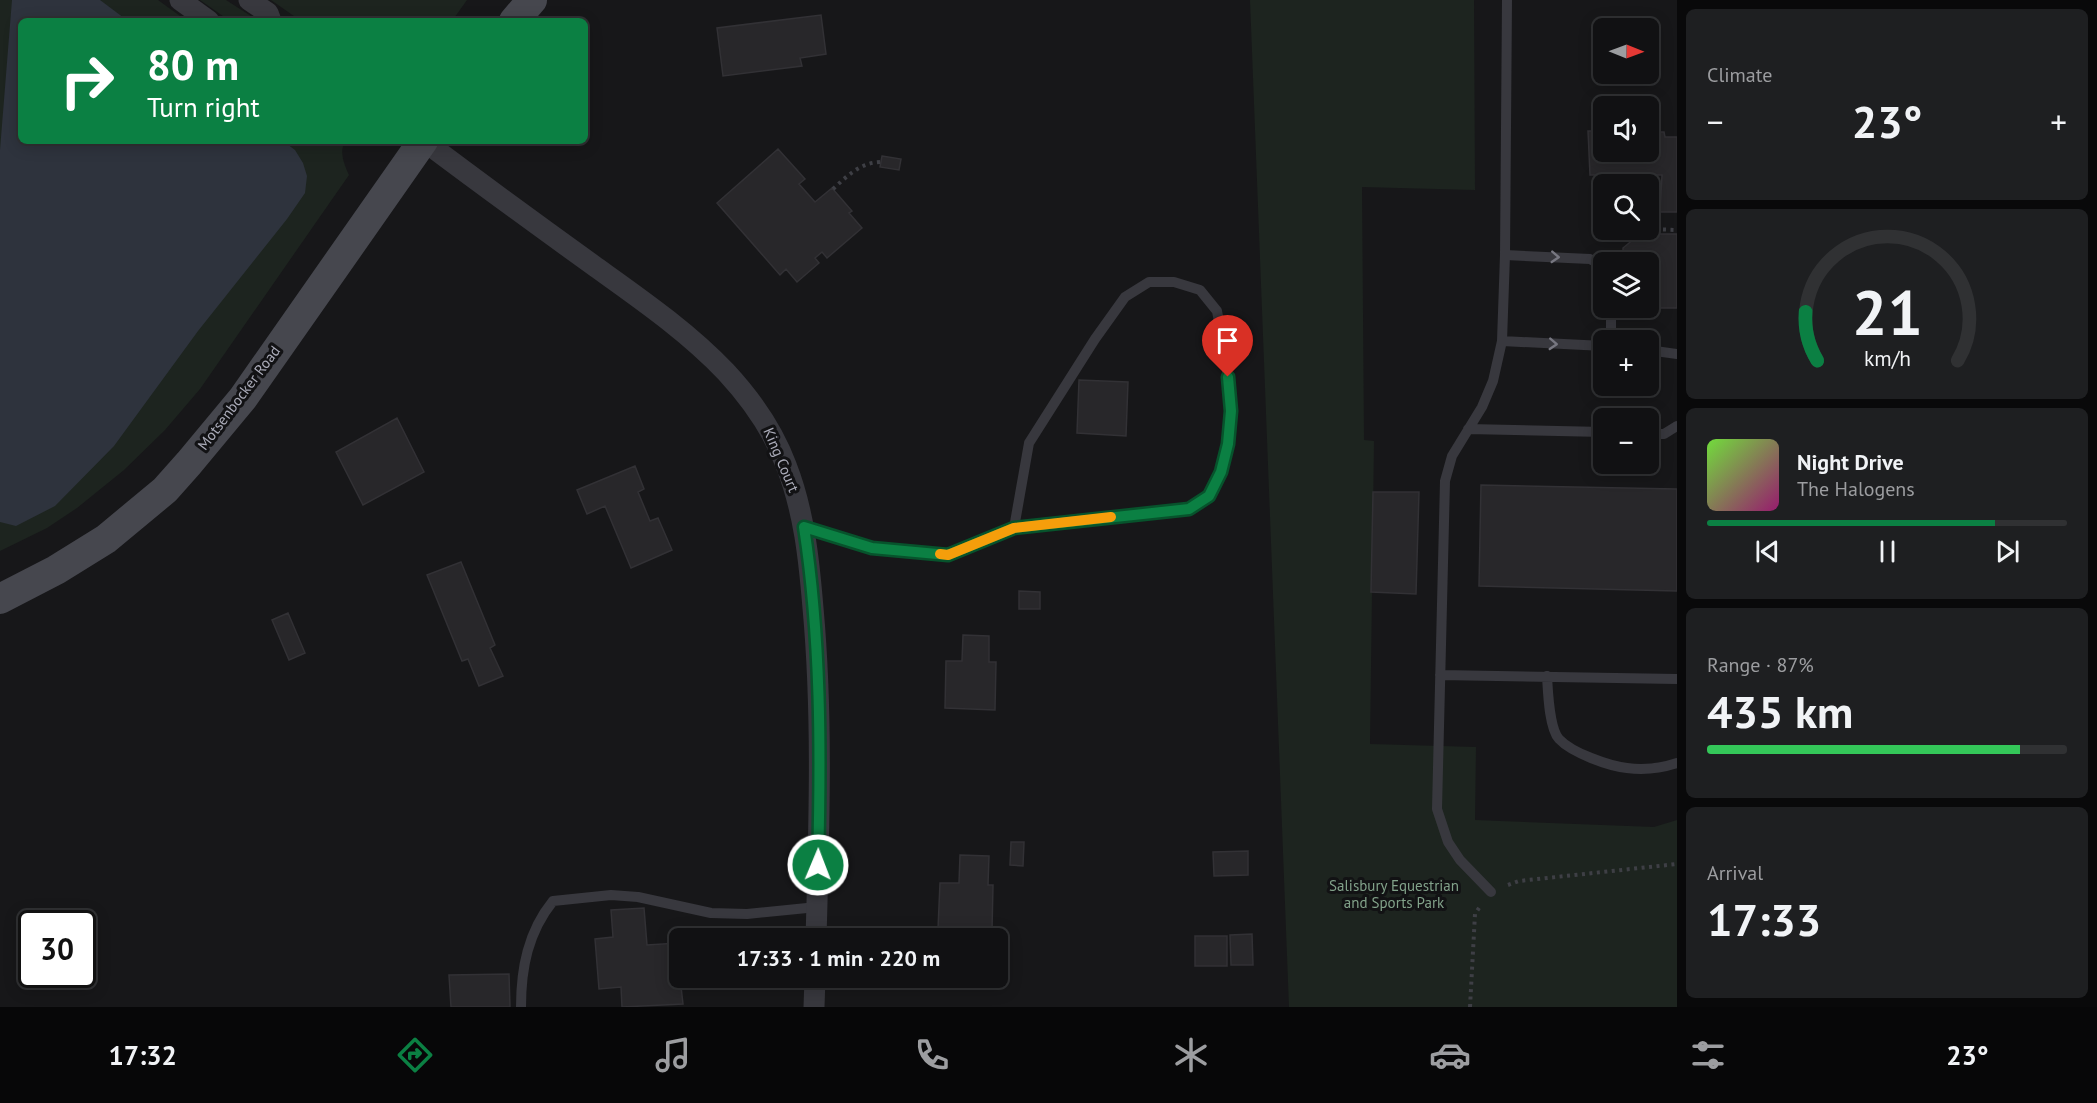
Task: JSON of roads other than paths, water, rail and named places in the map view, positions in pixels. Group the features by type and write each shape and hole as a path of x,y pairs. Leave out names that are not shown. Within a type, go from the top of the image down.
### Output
{"main road":[{"path":"517,18 532,0"},
{"name":"Motsenbocker Road","path":"0,599 56,570 106,539 165,490 243,398 422,144"}],"street":[{"path":"180,0 205,18"},
{"path":"249,0 268,13 270,18"},
{"name":"King Court","path":"428,144 636,296 701,349 725,372 759,412 776,442 795,491 804,527 817,645 820,744 816,928"},
{"path":"814,1007 815,988"}],"lane":[{"path":"1491,892 1460,860 1448,842 1437,809 1445,481 1452,456 1482,407 1493,381 1502,341 1507,0"},
{"path":"1505,255 1593,261"},
{"path":"804,527 872,548 948,555 1014,528 1189,509 1209,496 1221,472 1228,444 1231,411 1226,360 1217,311 1200,290 1174,282 1149,282 1125,297 1095,339 1029,443 1014,528"},
{"path":"1502,341 1593,345"},
{"path":"1659,352 1677,354"},
{"path":"1659,434 1664,434 1677,426"},
{"path":"1468,429 1593,432"},
{"path":"1440,675 1677,679"},
{"path":"1547,676 1550,714 1558,738 1575,750 1596,760 1627,768 1664,767 1677,763"},
{"path":"521,1007 527,947 541,916 553,901 611,895 638,897 711,913 747,914 817,908"}],"park label":[{"name":"Salisbury Equestrian and Sports Park","path":"1394,894"}]}
